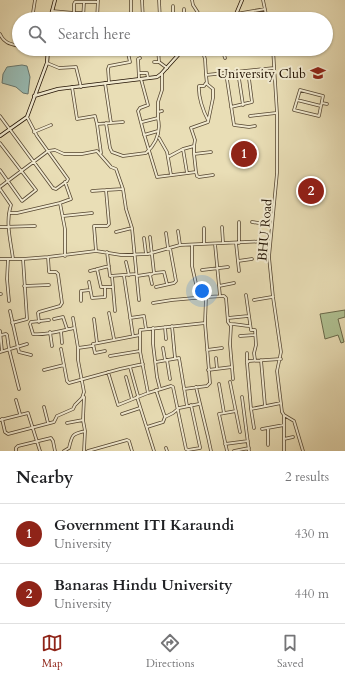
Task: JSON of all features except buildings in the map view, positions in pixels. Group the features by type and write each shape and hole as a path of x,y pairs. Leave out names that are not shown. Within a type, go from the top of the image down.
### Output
{"street":[{"path":"33,12 35,0"},
{"path":"55,0 52,11 63,12"},
{"path":"131,0 131,12"},
{"path":"142,0 143,12"},
{"path":"159,0 160,12"},
{"path":"192,0 198,12"},
{"path":"238,12 242,0"},
{"path":"263,0 266,12"},
{"path":"74,12 74,3 98,1 97,12"},
{"path":"83,12 84,2"},
{"path":"173,6 173,12"},
{"path":"248,12 265,9"},
{"path":"0,34 2,40 12,45"},
{"path":"0,136 27,117 47,63 48,56"},
{"path":"109,83 109,66 130,62 129,56"},
{"path":"159,56 159,62"},
{"path":"34,96 58,89 157,77 162,74 178,56"},
{"path":"204,56 206,83"},
{"name":"BHU Road","path":"273,56 277,113 277,180 271,225 269,257 281,358 277,372 282,412 294,421 303,451"},
{"path":"140,58 138,59 138,73 148,105 139,110 144,135 157,177 196,172"},
{"path":"154,62 159,62 167,68"},
{"path":"47,63 59,68 76,67 81,86"},
{"path":"206,75 274,68"},
{"path":"231,107 252,102 248,71"},
{"path":"238,72 243,105"},
{"path":"138,73 147,73 148,78"},
{"path":"226,73 234,125 249,127 255,126"},
{"path":"106,123 112,152 123,156 143,154 149,150 157,138 158,102 162,90 162,74"},
{"path":"105,83 111,123"},
{"path":"206,83 214,90 208,120 207,122 191,128 195,140 194,154 197,176 199,177 213,174"},
{"path":"206,83 204,86 200,86 198,88 208,120"},
{"path":"72,87 77,119 94,116 97,124 101,154"},
{"path":"300,90 323,96 322,103 319,116 294,110 300,90"},
{"path":"297,100 321,106"},
{"path":"322,103 327,104"},
{"path":"158,112 162,111"},
{"path":"250,116 277,113"},
{"path":"0,116 54,188"},
{"path":"27,117 34,132 68,179 54,188 51,193"},
{"path":"142,122 158,118"},
{"path":"97,124 123,122"},
{"path":"34,132 51,125"},
{"path":"144,135 158,132"},
{"path":"159,138 167,152 171,175"},
{"path":"0,143 36,190 22,201 0,170"},
{"path":"168,157 183,149 194,146"},
{"path":"183,149 187,173"},
{"path":"13,259 9,227 9,213 12,205 0,188 48,152 55,150 64,154 82,154 95,151 101,154 111,167 116,169 122,189 132,228 139,300"},
{"path":"194,154 211,152"},
{"path":"9,213 16,213 71,199 65,182"},
{"path":"92,191 122,189"},
{"path":"96,251 94,226 106,226 109,224 106,190"},
{"path":"60,203 65,230 65,256"},
{"path":"62,216 92,213"},
{"path":"239,222 239,272"},
{"path":"252,222 271,225"},
{"path":"0,227 35,226"},
{"path":"222,227 223,243"},
{"path":"116,232 132,228"},
{"path":"204,228 204,244"},
{"path":"178,231 180,245"},
{"path":"156,287 174,283 176,281 166,233"},
{"path":"150,237 154,273"},
{"path":"144,238 146,254"},
{"path":"0,259 65,256 96,251 121,255 146,254 180,245 270,241"},
{"path":"215,244 220,296"},
{"path":"192,245 192,266 199,297"},
{"path":"107,252 110,275 112,276 115,311"},
{"path":"39,322 39,312 60,306 62,303 58,274 56,272 49,272 48,257"},
{"path":"8,259 7,279 9,301"},
{"path":"12,323 27,319 23,259"},
{"path":"238,261 252,259"},
{"path":"126,262 129,276"},
{"path":"90,271 109,266"},
{"path":"202,270 228,267"},
{"path":"97,269 101,287 113,287"},
{"path":"112,276 129,276 164,272 167,284"},
{"path":"150,274 152,284"},
{"path":"124,276 133,336"},
{"path":"89,282 92,298 106,296 105,287"},
{"path":"219,286 234,283"},
{"path":"24,286 49,285"},
{"path":"81,301 81,291 90,290"},
{"path":"246,295 250,330 255,330 255,360"},
{"path":"153,303 199,297 224,296 226,298 228,322 230,324 233,379"},
{"path":"184,389 210,384 205,323 206,297"},
{"path":"254,300 273,297"},
{"path":"10,311 19,352 31,355"},
{"path":"109,313 114,340"},
{"path":"130,318 144,316 146,329"},
{"path":"228,318 248,316"},
{"path":"54,319 63,317 67,329"},
{"path":"73,318 84,394 84,451"},
{"path":"94,319 97,343"},
{"path":"49,320 31,323 33,334 35,335 74,328"},
{"path":"148,392 140,350 140,330 205,323"},
{"path":"230,324 250,326"},
{"path":"172,326 175,358"},
{"path":"165,327 166,339"},
{"path":"153,328 153,344 160,389"},
{"path":"61,330 62,343"},
{"path":"0,331 1,351 27,344"},
{"path":"50,332 52,346"},
{"path":"1,335 7,334 9,349 19,389"},
{"path":"78,348 140,335"},
{"path":"240,336 255,335"},
{"path":"93,346 95,353 105,351"},
{"path":"163,348 170,379"},
{"path":"207,350 222,348"},
{"path":"61,349 68,382 70,383 143,364"},
{"path":"110,356 140,350"},
{"path":"247,353 254,428"},
{"path":"156,362 179,358 187,406"},
{"path":"216,358 217,369"},
{"path":"247,363 255,360 281,358"},
{"path":"261,360 265,406"},
{"path":"44,370 64,365"},
{"path":"130,367 140,408 154,451"},
{"path":"208,370 232,367"},
{"path":"108,372 117,405 148,392 173,387 186,449 193,450 200,447 191,405"},
{"path":"126,377 132,400"},
{"path":"230,382 240,432"},
{"path":"219,384 224,413"},
{"path":"196,387 211,451"},
{"path":"147,427 164,422 165,417 156,390"},
{"path":"40,451 37,441 34,427 30,413 27,412 1,419 6,434 34,427 55,421 58,415 73,409 84,394"},
{"path":"234,451 249,450 242,397"},
{"path":"16,400 20,414"},
{"path":"165,417 178,409 199,404"},
{"path":"252,408 281,404"},
{"path":"44,407 48,423"},
{"path":"122,414 140,408"},
{"path":"227,451 219,414 236,411"},
{"path":"284,415 284,451"},
{"path":"67,423 83,420"},
{"path":"262,429 284,425"},
{"path":"268,428 268,445"},
{"path":"64,451 69,448 72,436 76,433 84,431"},
{"path":"284,439 293,437"},
{"path":"16,451 18,446 51,438 55,451"},
{"path":"88,451 127,440 129,441 132,451"},
{"path":"225,444 248,440"}],"green space":[{"path":"345,310 345,317 338,319 344,342 341,343 338,335 325,339 320,314"}],"water":[{"path":"22,65 27,66 30,77 28,94 23,93 16,87 2,83 3,74 7,67"}],"place":[{"name":"University Club","path":"318,73"},
{"name":"Government ITI Karaundi","path":"244,154"},
{"name":"Banaras Hindu University","path":"311,191"}]}
